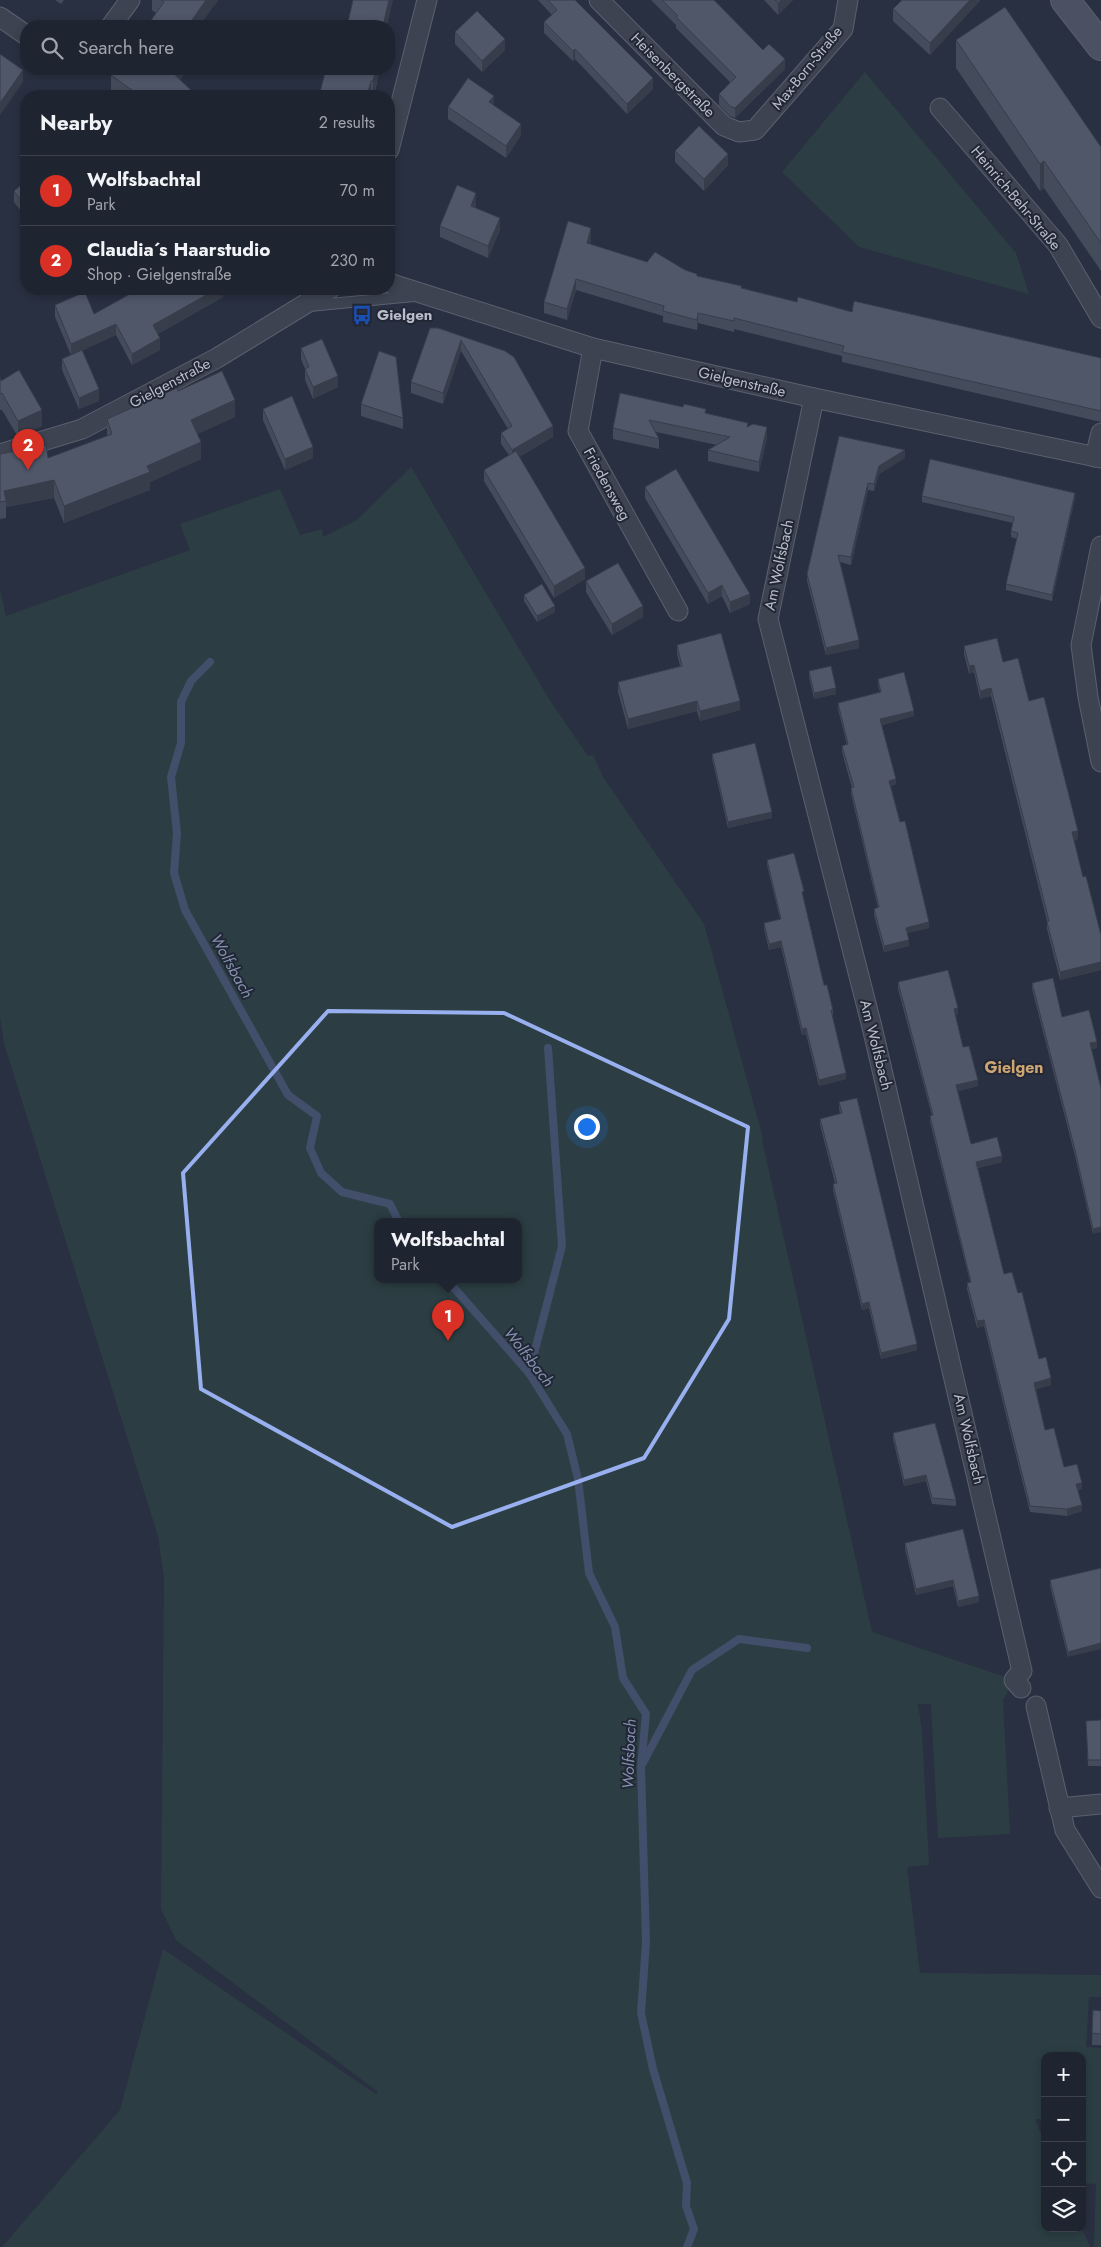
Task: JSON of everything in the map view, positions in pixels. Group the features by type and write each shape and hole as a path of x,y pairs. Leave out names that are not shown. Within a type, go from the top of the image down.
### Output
{"main road":[{"path":"1066,0 1101,46"}],"street":[{"path":"115,20 130,0"},
{"path":"395,126 427,0"},
{"name":"Heisenbergstraße","path":"599,0 724,126 739,132 755,130"},
{"name":"Max-Born-Straße","path":"755,130 843,28 848,0"},
{"path":"0,16 20,31"},
{"name":"Heinrich-Behr-Straße","path":"940,108 1058,245 1101,318"},
{"name":"Gielgenstraße","path":"395,285 593,348 814,398 1098,458"},
{"name":"Gielgenstraße","path":"0,454 82,429 217,358 320,295"},
{"name":"Friedensweg","path":"593,348 578,431 678,610"},
{"name":"Am Wolfsbach","path":"814,398 768,619 872,1027 973,1453 1022,1671 1014,1680 1020,1688"},
{"path":"1098,458 1101,433"},
{"path":"1101,546 1081,645 1088,696 1101,762"},
{"path":"1036,1706 1065,1830 1101,1888"},
{"path":"1059,1808 1101,1804"}],"lane":[{"path":"303,306 426,294"}],"highlighted area":[{"path":"328,1011 504,1013 748,1127 729,1319 644,1458 452,1527 201,1389 183,1173"}],"shaded area":[{"path":"865,72 1016,253 1029,294 859,247 782,172"},
{"path":"411,467 549,699 588,756 593,755 603,777 704,924 763,1138 872,1632 1014,1680 1003,1700 1010,1834 938,1838 931,1704 918,1704 922,1731 929,1865 907,1867 920,1973 1101,1975 1101,1997 1089,1997 1086,2047 1101,2048 1101,2247 1094,2247 1096,2184 1086,2183 1086,2052 1041,2052 1041,2119 1035,2119 1041,2133 1041,2232 1084,2232 1090,2247 2,2247 120,2110 163,1949 377,2095 377,2091 176,1940 161,1909 164,1579 158,1536 4,1043 0,1017 0,589 6,616 190,550 180,524 280,489 300,535 322,529 323,537 357,520"}],"building":[{"path":"161,0 206,0 192,20 151,20 164,2"},
{"path":"353,0 389,0 384,20 348,20"},
{"path":"548,0 575,0 653,78 627,104 575,49 573,51 544,22 557,10"},
{"path":"662,0 714,0 763,50 769,44 785,59 735,108 730,106 719,94 736,77 676,17 678,16"},
{"path":"902,0 970,0 930,43 893,9"},
{"path":"1005,7 1101,147 1101,243 1044,161 1040,164 956,40"},
{"path":"477,11 505,39 482,61 455,32"},
{"path":"0,54 20,68 20,74 0,103"},
{"path":"111,75 175,75 191,90 132,90"},
{"path":"324,75 374,75 369,90 321,90"},
{"path":"468,78 494,96 489,102 521,124 506,146 448,107"},
{"path":"699,126 728,154 704,179 675,151"},
{"path":"457,185 476,193 471,206 500,218 488,246 440,226"},
{"path":"20,186 20,199 14,191"},
{"path":"568,221 591,228 587,243 647,262 655,252 685,270 697,274 697,276 742,286 741,288 797,302 798,297 852,312 854,301 1101,358 1101,411 842,352 844,346 734,318 734,321 698,313 697,320 663,311 664,306 576,279 567,309 544,302"},
{"path":"78,295 86,295 94,314 128,295 206,295 153,325 160,338 132,354 116,324 71,344 55,305"},
{"path":"430,328 438,328 505,351 514,357 553,426 512,450 501,433 512,426 461,340 443,393 411,382"},
{"path":"322,339 338,376 313,387 305,369 309,367 301,348"},
{"path":"82,350 99,389 79,398 62,359"},
{"path":"379,351 396,357 403,418 361,404"},
{"path":"19,370 42,410 18,421 2,393 0,394 0,378 1,381"},
{"path":"222,371 235,400 191,420 201,442 147,466 150,472 64,506 54,480 4,491 6,501 0,502 0,454 46,445 48,458 112,434 107,419 177,388 178,391"},
{"path":"620,393 683,407 684,404 706,409 705,413 748,423 747,427 753,424 767,427 759,462 708,450 730,437 649,420 659,439 613,428"},
{"path":"292,396 313,447 285,459 263,409"},
{"path":"839,436 905,450 879,466 874,484 868,483 851,557 838,555 859,640 826,648 807,574"},
{"path":"516,451 585,568 554,586 484,470"},
{"path":"930,459 1075,493 1052,595 1006,584 1018,533 1011,531 1014,517 922,496"},
{"path":"676,469 750,594 730,602 722,585 708,593 645,487"},
{"path":"618,563 643,606 612,624 586,581"},
{"path":"542,584 555,606 537,616 524,595"},
{"path":"721,633 740,701 700,711 697,701 628,719 618,682 682,666 677,645"},
{"path":"997,638 1003,662 1018,658 1029,701 1044,697 1078,831 1072,832 1083,877 1086,876 1101,935 1101,962 1060,972 991,688 980,691 974,665 969,666 964,646"},
{"path":"831,666 836,688 814,693 809,671"},
{"path":"904,672 914,711 880,719 896,779 889,781 900,822 905,821 929,922 906,928 909,940 884,946 874,909 879,907 851,788 854,787 842,746 848,744 838,703 881,692 878,679"},
{"path":"755,743 772,812 728,822 712,754"},
{"path":"794,853 824,985 827,985 833,1010 831,1010 846,1073 819,1080 806,1028 802,1029 781,941 769,944 764,923 781,919 767,860"},
{"path":"948,970 958,1008 954,1009 963,1047 969,1046 978,1080 956,1085 971,1144 997,1137 1002,1156 976,1162 1004,1274 1012,1272 1018,1293 1022,1292 1039,1359 1046,1357 1051,1378 1034,1383 1045,1430 1054,1428 1064,1467 1077,1464 1082,1483 1076,1484 1082,1505 1067,1509 1030,1506 984,1320 977,1321 967,1283 971,1282 930,1116 933,1115 898,982"},
{"path":"1053,978 1062,1017 1089,1010 1097,1042 1090,1043 1101,1088 1101,1227 1093,1229 1075,1150 1032,983"},
{"path":"857,1098 917,1344 881,1353 869,1302 862,1304 833,1184 837,1183 820,1119 842,1113 839,1102"},
{"path":"935,1423 956,1500 932,1498 926,1475 904,1480 893,1433"},
{"path":"963,1529 979,1596 958,1601 953,1580 916,1589 905,1543"},
{"path":"1101,1568 1101,1643 1068,1652 1050,1580"},
{"path":"1101,1720 1101,1760 1088,1760 1086,1721"},
{"path":"1093,2010 1101,2011 1101,2034 1092,2033"}],"waterway":[{"name":"Wolfsbach","path":"210,662 191,681 181,702 181,743 171,777 177,833 174,873 185,910 288,1095 317,1116 310,1148 321,1173 342,1192 390,1204 397,1218"},
{"path":"529,1373 562,1246 548,1048"},
{"name":"Wolfsbach","path":"450,1283 529,1373 567,1434 578,1479 589,1573 615,1627 623,1678 646,1714 641,1767 646,1942 641,2013 653,2069 687,2183 686,2206 694,2229 687,2247"},
{"path":"643,1763 692,1670 739,1639 807,1648"}],"place":[{"name":"Gielgen","path":"362,315"},
{"name":"Claudia´s Haarstudio","path":"28,470"},
{"name":"Wolfsbachtal","path":"448,1341"}],"district":[{"name":"Gielgen","path":"1014,1067"}]}
